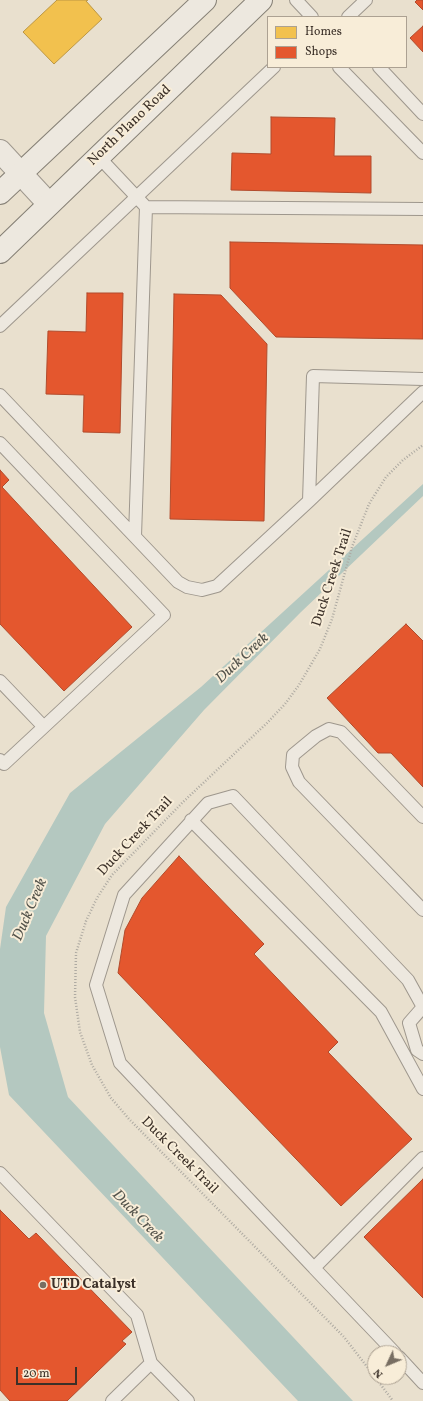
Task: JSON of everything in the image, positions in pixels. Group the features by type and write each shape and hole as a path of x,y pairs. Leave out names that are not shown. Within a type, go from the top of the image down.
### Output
{"main road":[{"path":"0,192 205,0"},
{"name":"North Plano Road","path":"0,252 261,0"},
{"path":"0,151 49,204"}],"lane":[{"path":"296,0 311,16"},
{"path":"349,16 366,0"},
{"path":"0,326 273,68"},
{"path":"341,68 423,153"},
{"path":"380,68 423,114"},
{"path":"98,156 146,207 135,536"},
{"path":"146,207 423,209"},
{"path":"309,502 313,376 423,379"},
{"path":"0,395 178,582 194,590 217,586 309,502 423,392"},
{"path":"0,443 164,615 1,764"},
{"path":"0,681 43,726"},
{"path":"423,817 341,732 329,729 316,736 293,755 292,767 299,782 423,910"},
{"path":"387,1345 120,1063 96,985 124,895 208,803 233,796 408,980 423,1007 409,1022 420,1052 406,1058"},
{"path":"192,820 381,1012 423,1089"},
{"path":"314,1268 423,1158"},
{"path":"0,1172 137,1314 151,1363 188,1401"},
{"path":"112,1401 151,1363"},
{"path":"407,1366 423,1383"}],"path":[{"name":"Duck Creek Trail","path":"367,1367 344,1337 129,1119 111,1098 92,1065 80,1032 75,997 76,952 86,921 97,898 112,875 136,848 285,704 299,685 320,649 332,619 352,547 368,504 386,477 403,460 423,445"},
{"name":"Duck Creek Trail","path":"381,1385 393,1401"}],"water":[{"name":"Duck Creek","path":"423,484 423,496 301,612 204,710 105,824 46,936 44,1013 68,1097 353,1401 298,1401 9,1095 0,1047 0,949 6,907 70,793 201,687"}],"building: Homes":[{"path":"57,0 88,0 86,1 102,19 54,64 23,32"}],"building: Shops":[{"path":"417,0 423,0 423,10 415,2"},
{"path":"423,26 423,52 410,38"},
{"path":"271,117 335,118 334,156 371,156 371,193 231,190 232,153 271,154"},
{"path":"230,242 423,245 423,339 276,337 230,288"},
{"path":"87,293 123,293 120,433 83,432 84,395 46,394 48,331 86,332"},
{"path":"174,294 221,295 267,344 264,521 170,519"},
{"path":"0,470 9,480 2,487 132,627 64,691 0,624"},
{"path":"406,624 423,641 423,787 391,753 378,753 327,698"},
{"path":"179,856 264,944 254,954 338,1042 328,1052 412,1139 341,1206 118,973 125,930 142,898"},
{"path":"423,1179 423,1298 364,1237"},
{"name":"UTD Catalyst","path":"0,1210 29,1239 36,1233 132,1332 122,1341 126,1344 67,1401 10,1401 0,1390"}],"place":[{"name":"UTD Catalyst","path":"43,1285"}]}
